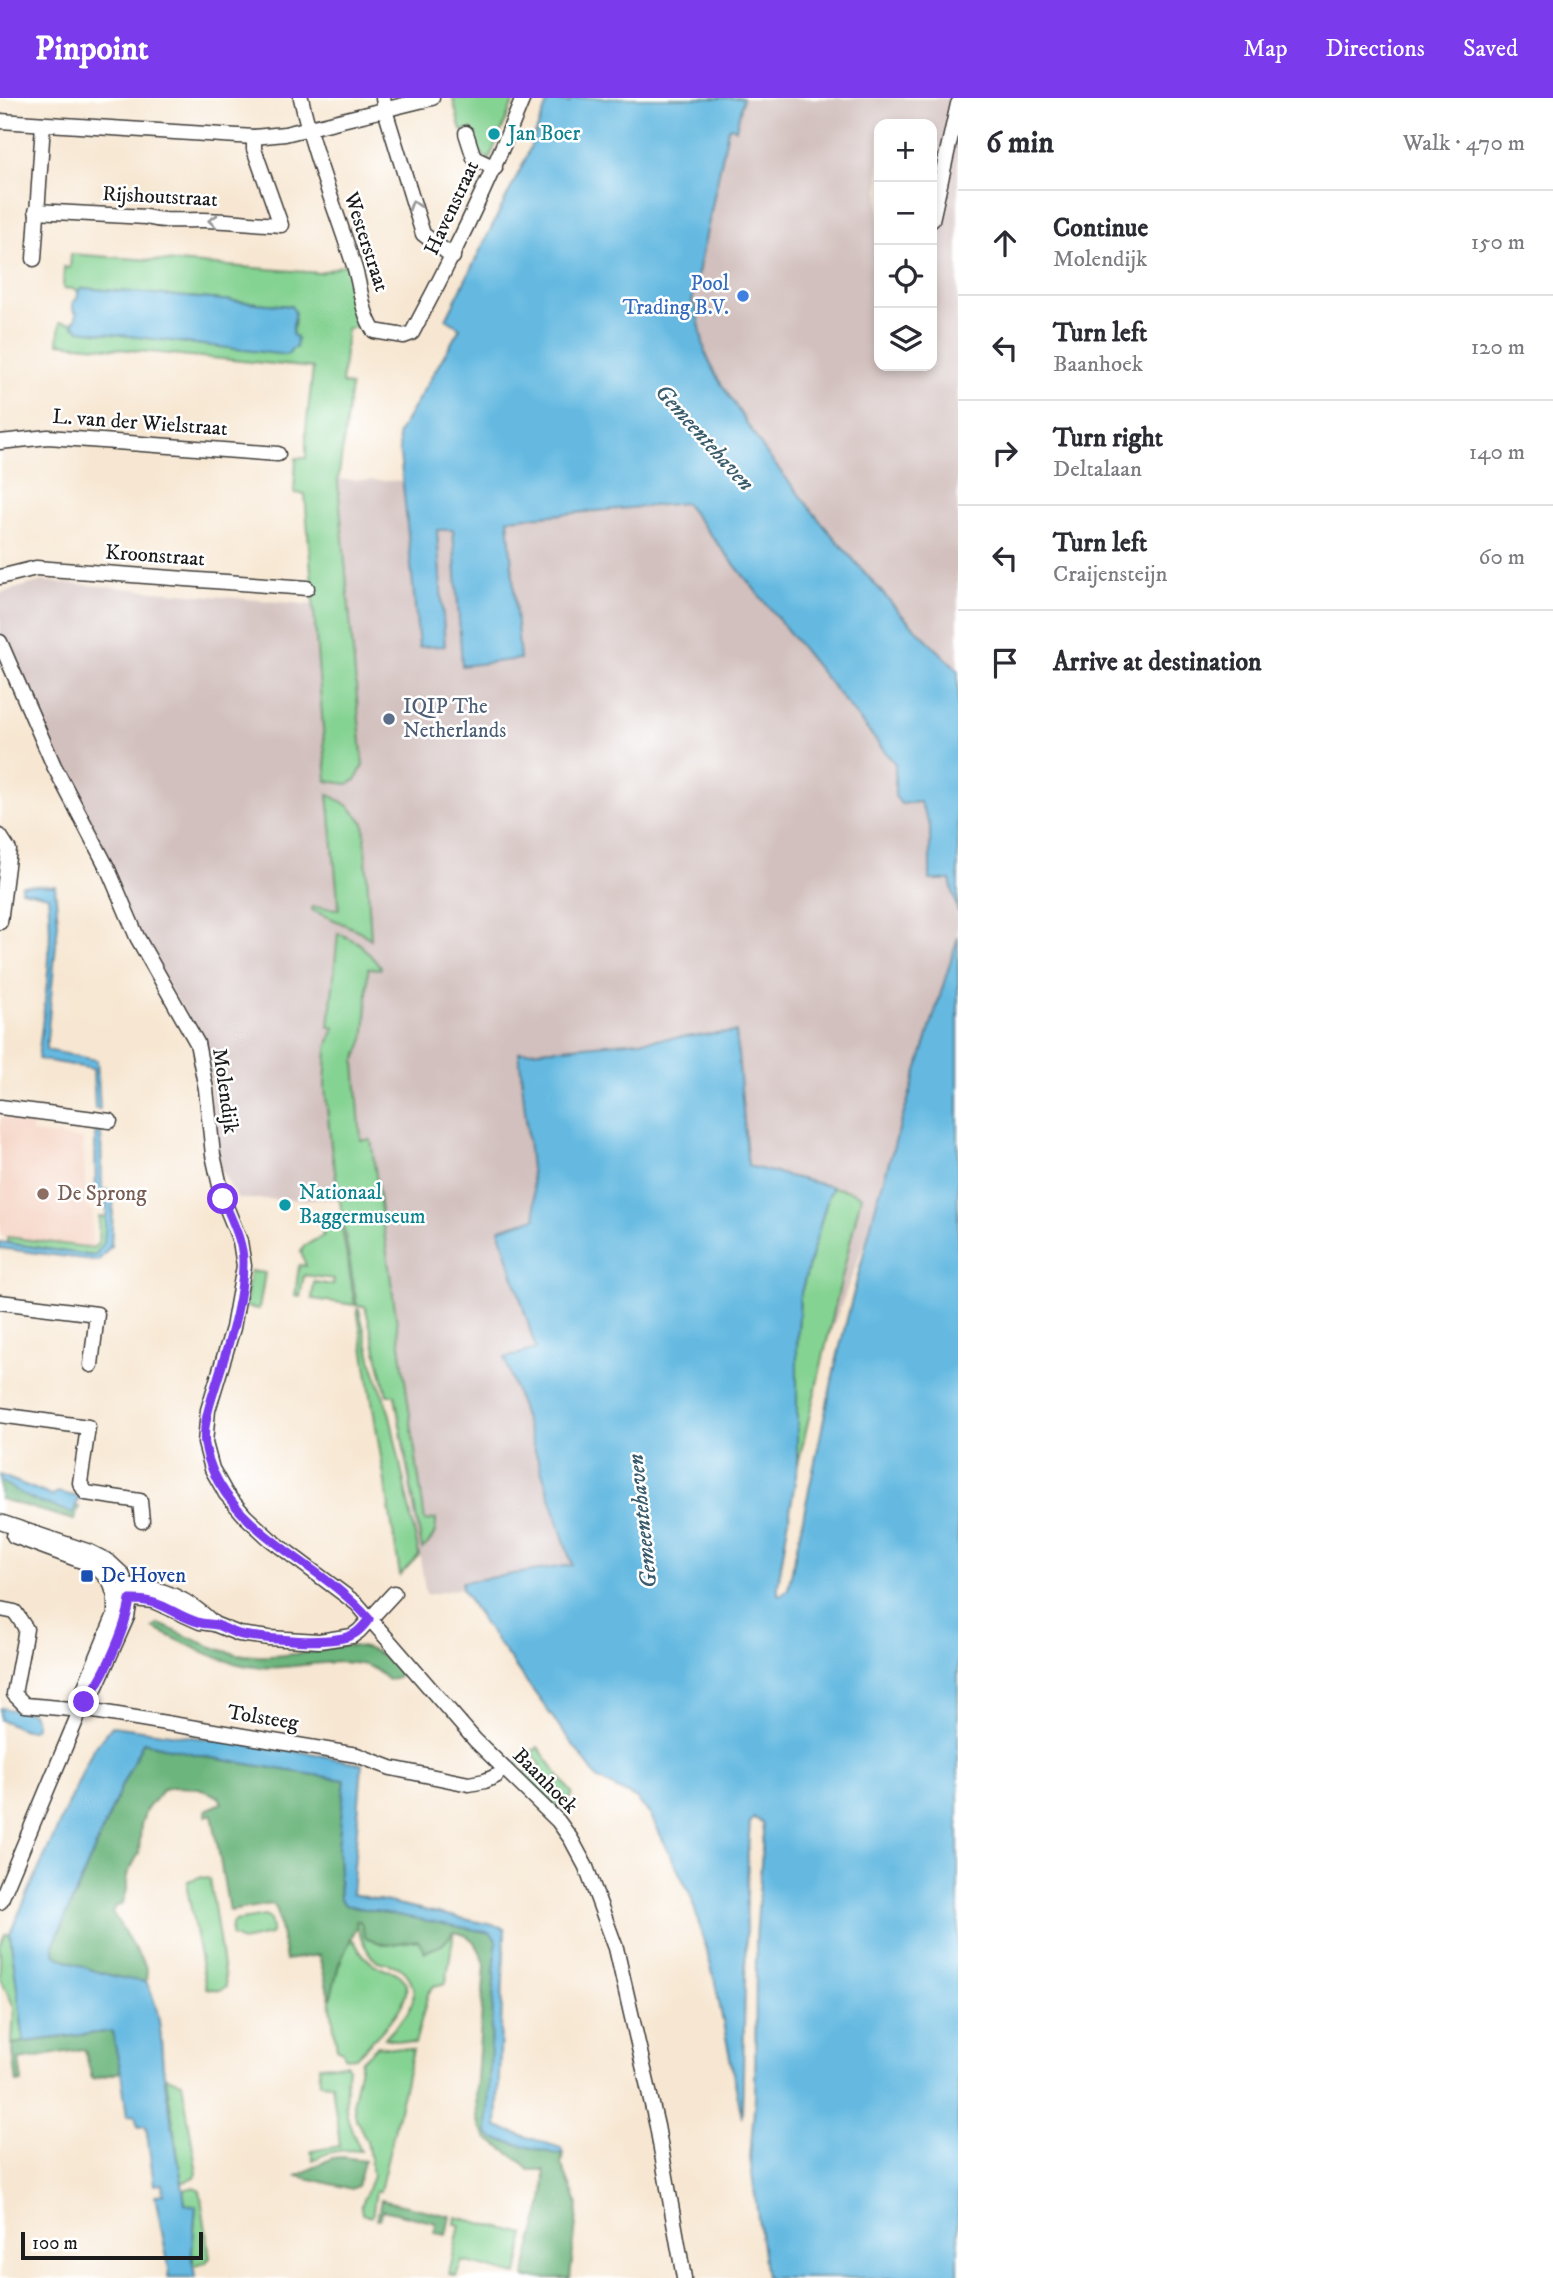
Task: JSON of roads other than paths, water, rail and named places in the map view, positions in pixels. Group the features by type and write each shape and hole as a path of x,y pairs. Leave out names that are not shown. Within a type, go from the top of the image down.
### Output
{"street":[{"name":"Westerstraat","path":"301,98 317,160 355,270 368,322 374,331 404,336 412,333"},
{"path":"0,121 254,137 309,128 384,104 432,98"},
{"name":"Havenstraat","path":"412,333 453,257 495,168 523,98"},
{"path":"384,104 423,234 453,257"},
{"path":"937,198 958,104"},
{"path":"34,259 43,124"},
{"path":"466,133 474,158 495,168"},
{"name":"Rijshoutstraat","path":"36,211 146,217 171,221 281,225 254,149 254,137"},
{"name":"L. van der Wielstraat","path":"0,442 48,437 278,454"},
{"name":"Kroonstraat","path":"0,578 36,568 307,588"},
{"name":"Molendijk","path":"0,642 54,766 108,869 137,937 197,1043 206,1089 213,1155 223,1199 240,1241 244,1266 233,1328 208,1410 205,1443 212,1469 226,1494"},
{"path":"0,836 9,850 0,922"},
{"path":"0,1107 110,1121"},
{"path":"0,1303 97,1314 91,1365"},
{"path":"0,1415 88,1427 80,1483 86,1493 141,1501 142,1521"},
{"name":"Baanhoek","path":"226,1494 270,1539 356,1604 475,1740 558,1821 571,1839 586,1867 616,1948 657,2126 684,2278"},
{"path":"0,1522 90,1552 108,1561 122,1574 125,1623 94,1690 82,1706 7,1870 0,1902"},
{"path":"0,1531 95,1566 124,1595 153,1601 200,1622 214,1624 239,1634 319,1641 352,1636 359,1632 394,1593"},
{"name":"Tolsteeg","path":"0,1609 15,1612 26,1629 14,1694 25,1705 82,1706 94,1711 357,1755 390,1768 469,1784 496,1776"}],"water":[{"name":"Gemeentehaven","path":"549,98 569,103 571,98 743,98 736,129 730,127 728,130 692,302 696,308 705,352 715,374 766,453 825,527 900,613 958,670 958,912 950,880 930,880 930,826 920,802 901,804 895,796 895,764 685,503 508,519 520,659 462,666 453,530 437,530 445,646 419,647 398,434 460,328 446,319 526,158"},
{"path":"79,289 291,306 295,312 292,334 297,338 296,348 286,355 79,330 72,323 76,319 73,302 77,299"},
{"path":"22,885 55,886 58,923 46,1050 97,1060 100,1109 95,1109 93,1069 38,1059 49,958 50,917 48,896 21,890"},
{"name":"Gemeentehaven","path":"958,937 958,2278 766,2278 750,2158 755,2097 756,1939 762,1822 754,1818 750,1823 748,1851 742,2118 714,1977 691,1896 651,1816 637,1799 598,1779 484,1624 462,1589 462,1582 572,1565 505,1358 536,1349 499,1229 536,1218 519,1052 736,1032 748,1166 833,1187 800,1296 797,1347 797,1469 778,1585 778,1594 781,1595 788,1589 836,1362 877,1201"},
{"path":"101,1132 102,1189 114,1192 111,1246 98,1261 0,1248 0,1242 94,1256 104,1243 107,1205 96,1201 95,1133"},
{"path":"0,1475 52,1496 57,1492 79,1497 73,1513 31,1499 0,1481"},
{"path":"0,1708 32,1713 36,1723 34,1729 21,1729 0,1720"},
{"path":"112,1726 310,1753 362,1764 352,1894 505,1930 497,2127 561,2148 563,2153 556,2154 493,2138 487,2133 496,1940 491,1933 345,1905 340,1899 338,1847 345,1780 212,1758 143,1742 53,1946 55,1954 75,1964 111,1976 146,1982 155,2004 185,2204 196,2206 192,2252 195,2278 168,2278 169,2269 155,2195 163,2194 162,2184 154,2185 146,2126 138,2127 135,2115 127,2116 112,2031 24,2042 10,1933 92,1751"}],"place":[{"name":"Jan Boer","path":"494,134"},
{"name":"Pool Trading B.V.","path":"743,296"},
{"name":"IQIP The Netherlands","path":"389,719"},
{"name":"De Sprong","path":"43,1194"},
{"name":"Nationaal Baggermuseum","path":"285,1205"},
{"name":"De Hoven","path":"87,1576"}]}
